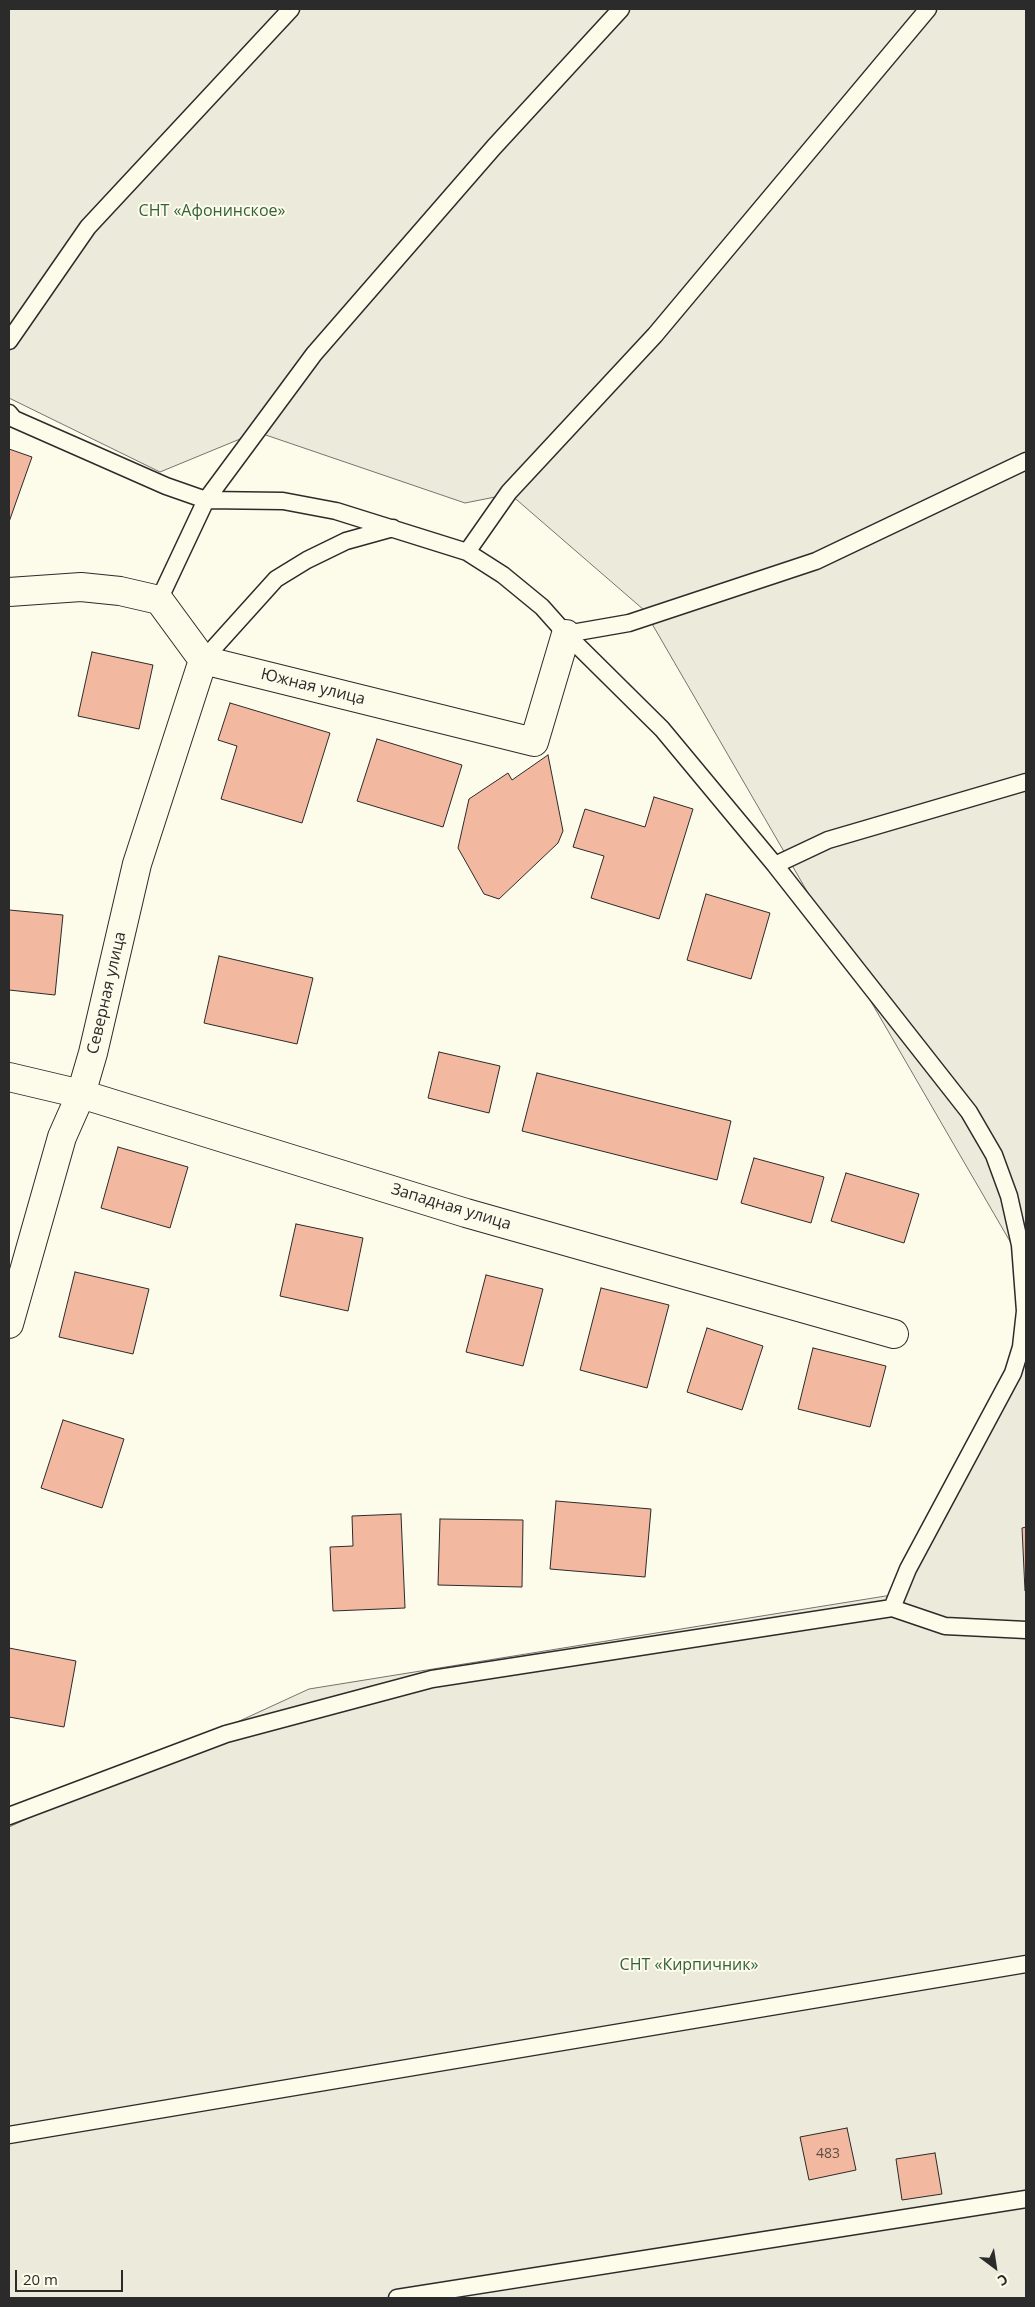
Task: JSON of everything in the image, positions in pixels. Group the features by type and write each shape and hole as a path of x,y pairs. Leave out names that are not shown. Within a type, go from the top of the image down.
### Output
{"street":[{"path":"9,592 81,587 120,591 159,600 203,660"},
{"name":"Южная улица","path":"203,660 534,742 566,634"},
{"name":"Северная улица","path":"9,1324 62,1137 81,1094 93,1053 137,864 203,660"},
{"name":"Западная улица","path":"9,1077 81,1094 466,1213 894,1334"}],"lane":[{"path":"9,341 88,227 292,9"},
{"path":"159,600 206,500 314,354 494,147 621,9"},
{"path":"467,552 509,492 655,335 928,9"},
{"path":"9,413 14,420 166,486 206,500 283,501 336,511 467,552 510,580 542,607 566,634 662,729 775,865 968,1112 997,1163 1010,1196 1020,1245 1025,1311 1021,1347 1013,1373 908,1569 892,1608"},
{"path":"566,634 629,623 816,561 1026,461"},
{"path":"203,660 276,579 307,560 346,541 394,528"},
{"path":"775,865 828,840 1026,782"},
{"path":"9,1816 226,1734 432,1680 892,1608 944,1626 1026,1630"},
{"path":"9,2135 1026,1964"},
{"path":"398,2298 1026,2200"}],"green space":[{"name":"СНТ «Афонинское»","path":"9,9 1026,9 1026,1269 644,610 510,494 465,503 257,432 160,472 9,398"},
{"name":"СНТ «Кирпичник»","path":"1026,1361 1026,2298 9,2298 9,1827 309,1689 898,1594"}],"building":[{"path":"9,449 32,457 9,522"},
{"path":"92,652 153,665 139,729 78,716"},
{"path":"230,703 330,733 302,823 221,799 237,746 218,740"},
{"path":"377,739 462,765 443,827 357,801"},
{"path":"548,755 563,831 558,843 499,899 484,894 458,848 469,799 508,773 512,780"},
{"path":"654,797 693,809 659,919 591,898 604,856 573,847 585,809 645,827"},
{"path":"706,894 770,913 751,979 687,960"},
{"path":"9,910 63,915 55,995 9,990"},
{"path":"219,956 313,978 297,1044 204,1023"},
{"path":"439,1052 500,1066 489,1113 428,1098"},
{"path":"537,1073 731,1121 717,1180 522,1131"},
{"path":"118,1147 188,1167 170,1228 101,1208"},
{"path":"754,1158 824,1177 811,1223 741,1203"},
{"path":"846,1173 919,1194 904,1243 831,1221"},
{"path":"296,1224 363,1238 348,1311 280,1296"},
{"path":"75,1272 149,1289 133,1354 59,1337"},
{"path":"486,1275 543,1289 523,1366 466,1352"},
{"path":"601,1288 669,1305 647,1388 580,1370"},
{"path":"707,1328 763,1346 742,1410 687,1392"},
{"path":"813,1348 886,1366 870,1427 798,1409"},
{"path":"63,1420 124,1439 102,1508 41,1488"},
{"path":"556,1501 651,1509 645,1577 550,1569"},
{"path":"401,1514 405,1608 333,1611 330,1547 353,1546 352,1516"},
{"path":"440,1519 523,1520 522,1587 438,1585"},
{"path":"1026,1527 1026,1591 1025,1591 1022,1528"},
{"path":"9,1648 76,1661 64,1727 9,1717"},
{"path":"847,2128 856,2170 809,2180 800,2137"},
{"path":"935,2153 942,2194 902,2200 896,2159"}]}
